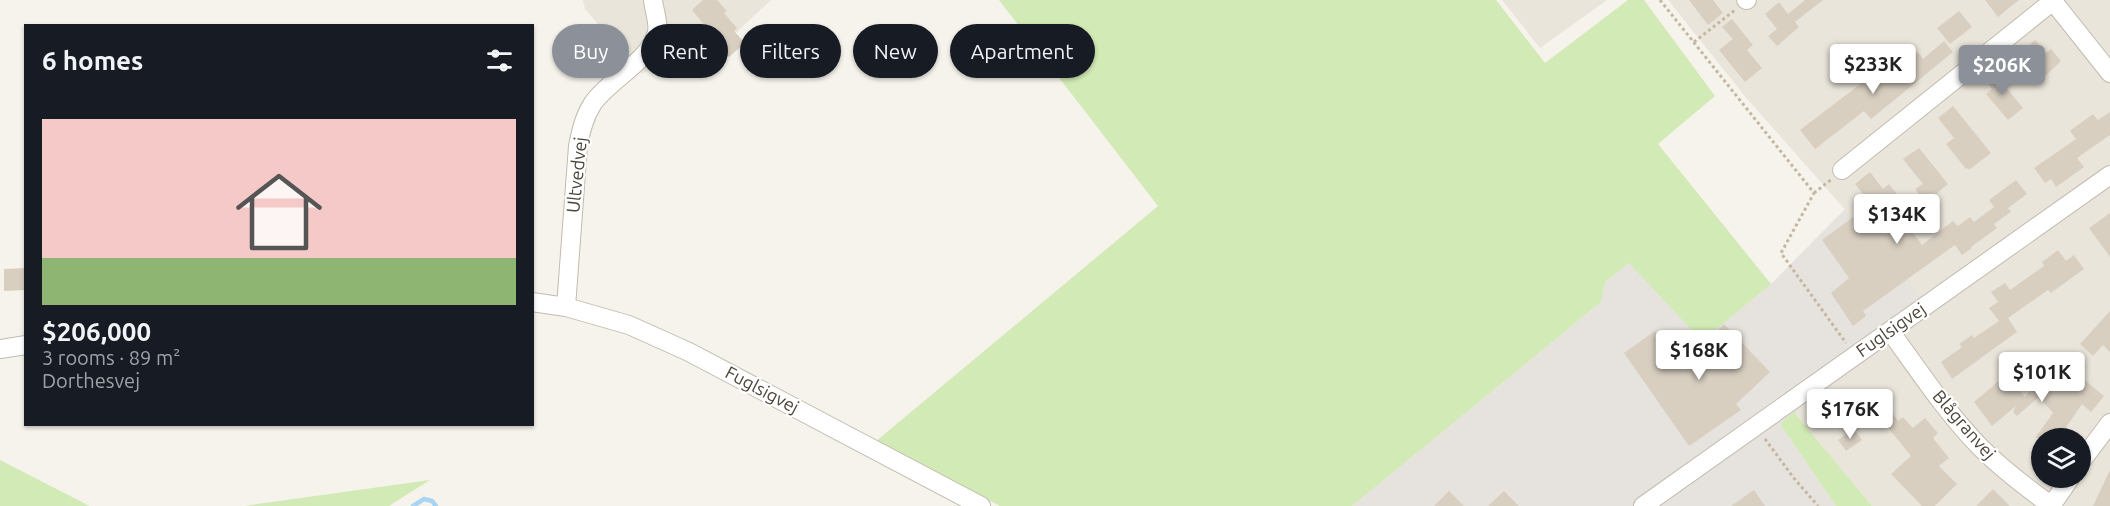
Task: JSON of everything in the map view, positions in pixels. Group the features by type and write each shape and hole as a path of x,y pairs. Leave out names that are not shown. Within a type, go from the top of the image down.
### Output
{"street":[{"name":"Ultvedvej","path":"566,307 578,147 583,121 609,85 652,47 658,29 653,0"},
{"path":"1842,170 2053,1 2110,73"},
{"name":"Fuglsigvej","path":"1643,506 2110,175"},
{"name":"Fuglsigvej","path":"534,302 566,307 629,325 690,351 981,506"},
{"name":"Blågranvej","path":"1890,331 1950,414 1981,448 2014,479 2051,506"},
{"path":"0,349 24,345"},
{"path":"2091,448 2110,423"},
{"path":"2051,506 2063,488"}],"path":[{"path":"1660,0 1815,193"},
{"path":"1694,42 1747,0"},
{"path":"1842,170 1815,193 1781,253 1855,356"},
{"path":"1755,426 1818,506"}],"shaded area":[{"path":"583,0 771,0 745,24 740,24 740,29 728,40 728,24 641,24 641,73 629,59 629,24 598,24 585,9"},
{"path":"1502,0 1607,0 1540,48"},
{"path":"1668,0 2110,0 2110,506 1872,506 1794,412 1935,311 1748,100"},
{"path":"1845,209 1936,311 1780,424 1836,506 1352,506 1601,302 1605,282 1629,263 1702,340 1771,284"}],"green space":[{"path":"999,0 1496,0 1545,63 1628,0 1644,0 1715,96 1658,144 1771,284 1702,341 1629,263 1605,282 1601,302 1352,506 1000,506 875,442 1158,206 1059,78 1095,78 1095,24 1018,24"},
{"path":"1794,412 1872,506 1836,506 1780,424"},
{"path":"0,460 82,502 89,506 0,506"},
{"path":"430,480 389,506 244,506"}],"building":[{"path":"703,0 717,0 727,11 724,13 737,28 734,31 740,38 740,47 729,57 728,24 704,24 692,10"},
{"path":"1689,0 1713,0 1723,13 1708,25"},
{"path":"1805,0 1823,0 1795,22 1799,27 1777,46 1768,36 1777,29 1765,14 1779,2 1788,14"},
{"path":"1985,0 2019,0 1998,17"},
{"path":"1959,11 1972,27 1950,44 1937,28"},
{"path":"1732,19 1753,45 1747,50 1762,68 1745,82 1719,50 1733,39 1722,27"},
{"path":"2035,40 2046,53 2051,49 2061,61 2042,79 2021,52"},
{"path":"1944,41 1953,52 1871,119 1864,111 1815,149 1800,130 1863,82 1870,90 1889,74 1886,70 1904,56 1908,60 1918,52 1923,59"},
{"path":"1991,69 2023,108 2008,120 1986,94 1992,89 1982,76"},
{"path":"1953,106 1991,153 1969,170 1946,144 1954,138 1938,118"},
{"path":"2110,112 2110,135 2077,158 2084,167 2056,187 2051,179 2045,183 2034,168 2076,139 2071,130 2093,114 2098,120"},
{"path":"1919,148 1948,184 1926,203 1915,189 1923,184 1903,159"},
{"path":"1870,172 1883,189 1889,184 1905,205 1888,219 1902,236 1911,230 1922,245 1953,221 1958,226 1970,217 1974,222 1994,207 1989,200 2016,180 2027,194 2008,208 2011,212 1994,224 1997,228 1972,248 1962,255 1955,245 1863,311 1866,316 1853,326 1831,293 1849,278 1822,240 1871,204 1855,184"},
{"path":"2110,213 2110,257 2089,228"},
{"path":"2058,250 2066,261 2074,255 2084,269 2051,293 2048,290 2008,318 2017,332 1952,379 1941,362 1962,347 1959,344 1972,335 1974,338 1999,321 1989,308 1998,302 1991,292 2005,283 2010,290 2044,266 2042,262"},
{"path":"24,268 24,290 4,291 4,269"},
{"path":"2110,311 2110,352 2103,345 2093,356 2080,344"},
{"path":"1724,324 1770,372 1736,404 1741,410 1689,446 1624,353 1655,331 1681,368 1704,352 1699,348"},
{"path":"2075,372 2104,396 2091,412 2082,404 2066,428 2042,428 2053,413 2039,397 2017,416 2013,412 2016,406 1992,426 1974,402 2000,380 2006,387 2012,382 2025,397 2043,374 2062,388"},
{"path":"1876,391 1898,421 1903,417 1913,428 1925,418 1938,433 1933,438 1949,458 1939,466 1957,484 1935,506 1922,506 1891,474 1911,456 1878,415 1856,431 1839,405 1852,395 1858,404"},
{"path":"1854,429 1862,440 1846,451 1838,440"},
{"path":"2110,470 2110,506 2093,506"},
{"path":"1993,489 2010,506 1976,506"},
{"path":"1754,490 1765,506 1731,506"},
{"path":"1449,491 1464,506 1434,506"},
{"path":"1504,491 1519,506 1488,506"}],"waterway":[{"path":"413,506 424,499 432,501 436,506"}]}
